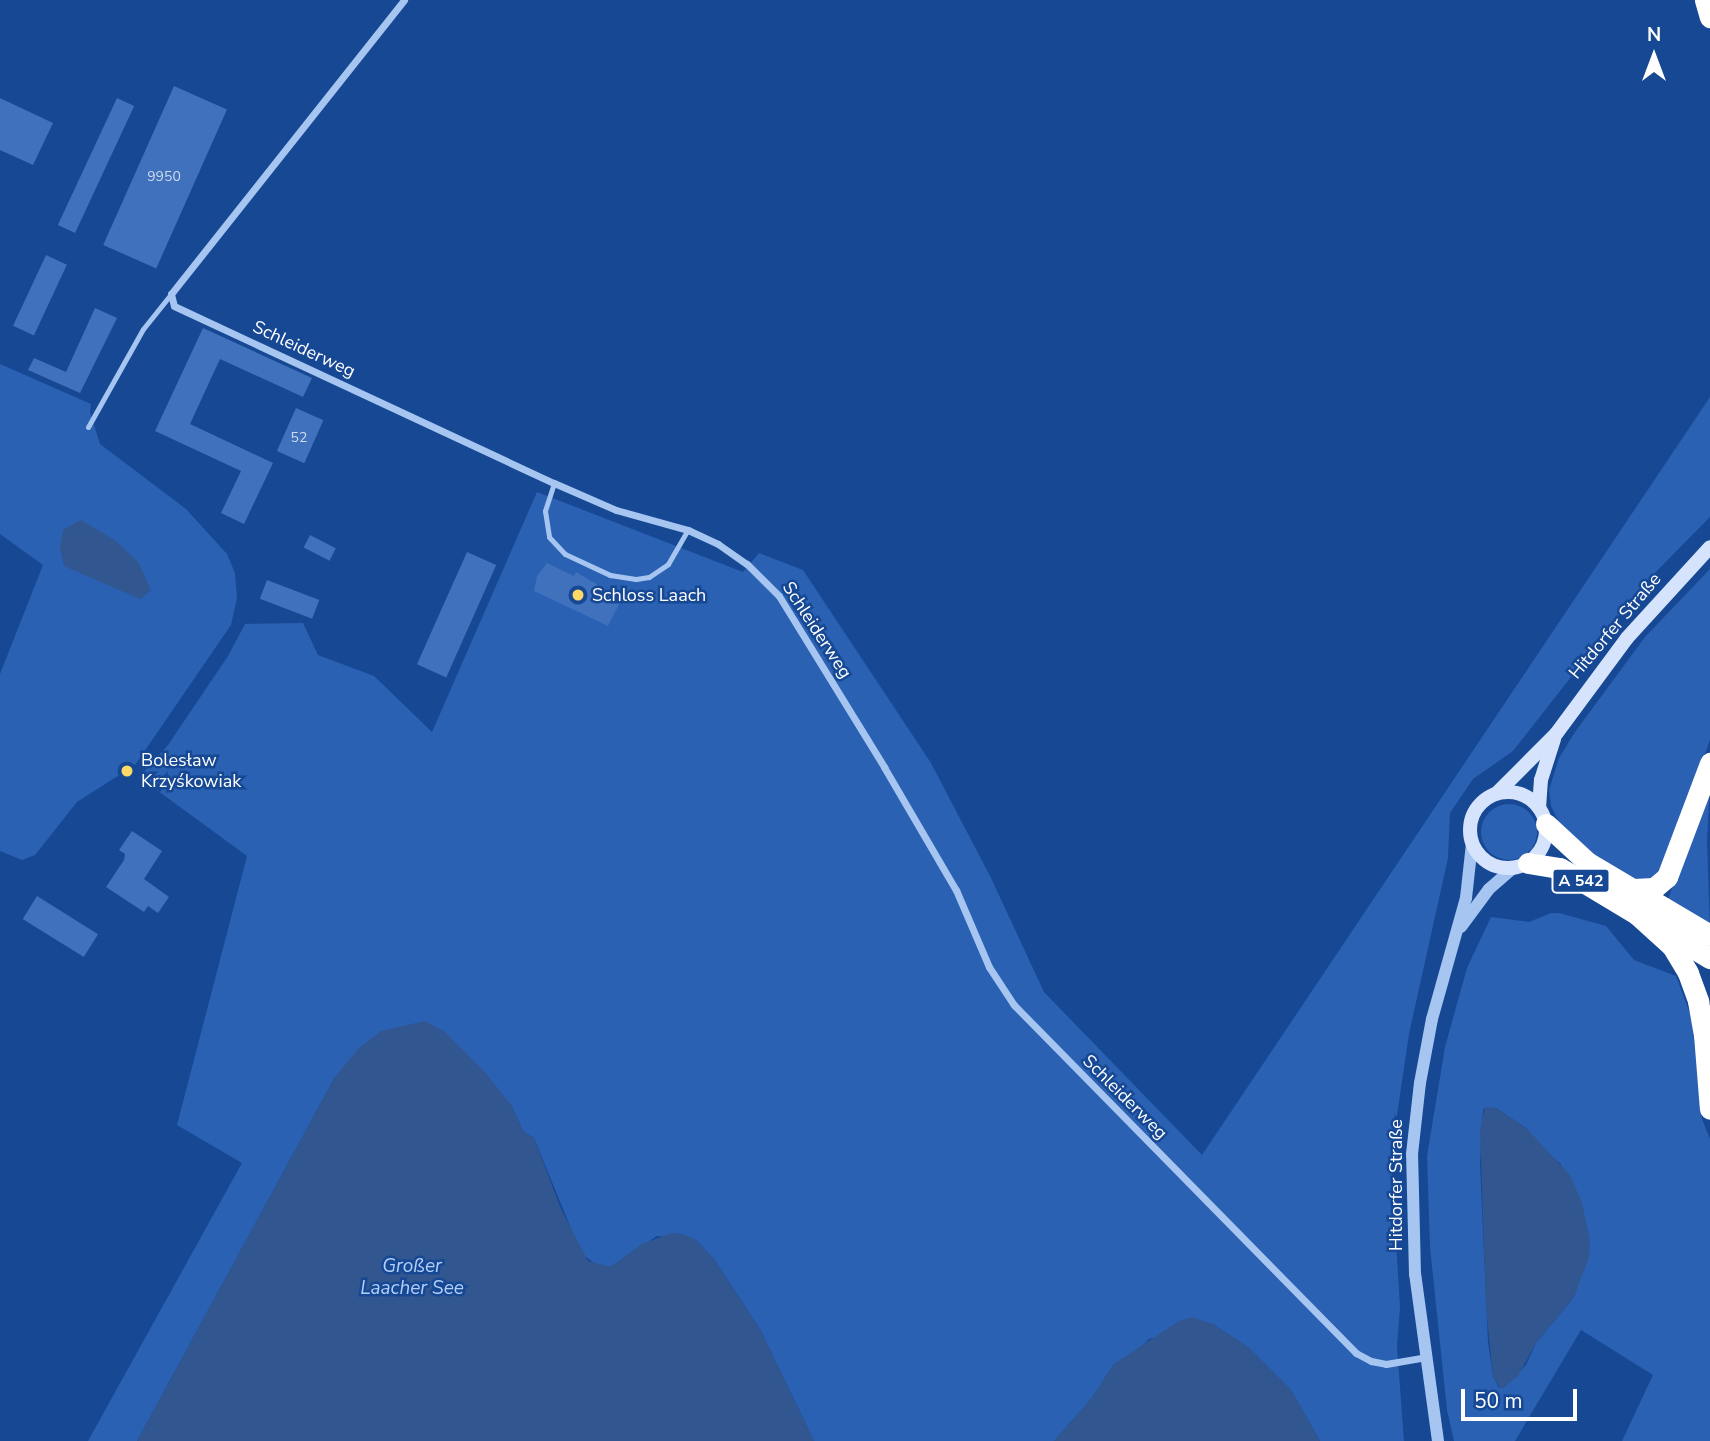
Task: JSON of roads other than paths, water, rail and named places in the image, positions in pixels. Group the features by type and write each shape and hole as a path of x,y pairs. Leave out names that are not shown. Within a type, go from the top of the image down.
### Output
{"highway":[{"path":"1705,0 1710,17"},
{"path":"1710,763 1667,877 1654,888 1632,899 1672,946 1688,973 1702,1024 1710,1109"},
{"name":"A 542","path":"1542,816 1587,862 1710,958"},
{"name":"A 542","path":"1520,865 1560,868 1710,935"}],"main road":[{"name":"Hitdorfer Straße","path":"1497,793 1556,734 1627,638 1710,547"},
{"name":"Hitdorfer Straße","path":"1542,816 1541,780 1556,734"},
{"path":"1497,793 1520,794 1542,816 1542,846 1520,865 1493,866 1477,853 1472,844 1469,831 1477,807 1497,793"}],"street":[{"path":"171,294 404,0"},
{"name":"Schleiderweg","path":"171,294 174,306 554,483 616,510 688,530 718,544 747,564 779,596 934,851 956,890 989,967 1014,1005 1356,1353 1371,1361 1386,1364 1427,1357"},
{"name":"Hitdorfer Straße","path":"1438,1441 1412,1220 1413,1141 1432,1019 1457,933 1469,878 1472,844"},
{"name":"Hitdorfer Straße","path":"1457,933 1489,889 1520,865"}],"lane":[{"path":"88,427 143,329 171,294"},
{"path":"554,483 545,511 549,537 565,554 610,575 636,579 658,572 668,564 688,530"}],"water":[{"path":"81,520 116,541 138,562 151,590 140,599 64,566 60,547 63,530"},
{"name":"Großer Laacher See","path":"425,1021 445,1032 484,1071 511,1105 523,1131 534,1138 561,1209 588,1261 610,1267 642,1244 672,1233 683,1234 696,1240 714,1259 760,1329 814,1441 137,1441 335,1077 359,1048 381,1031"},
{"path":"1485,1107 1496,1108 1526,1128 1570,1175 1582,1203 1590,1241 1589,1257 1574,1297 1536,1343 1518,1376 1503,1388 1500,1388 1493,1376 1486,1307 1480,1130"},
{"path":"1192,1317 1213,1324 1248,1347 1291,1390 1320,1441 1054,1441 1092,1398 1114,1364 1179,1321"}],"place":[{"name":"Schloss Laach","path":"578,595"},
{"name":"Bolesław Krzyśkowiak","path":"127,771"}]}
